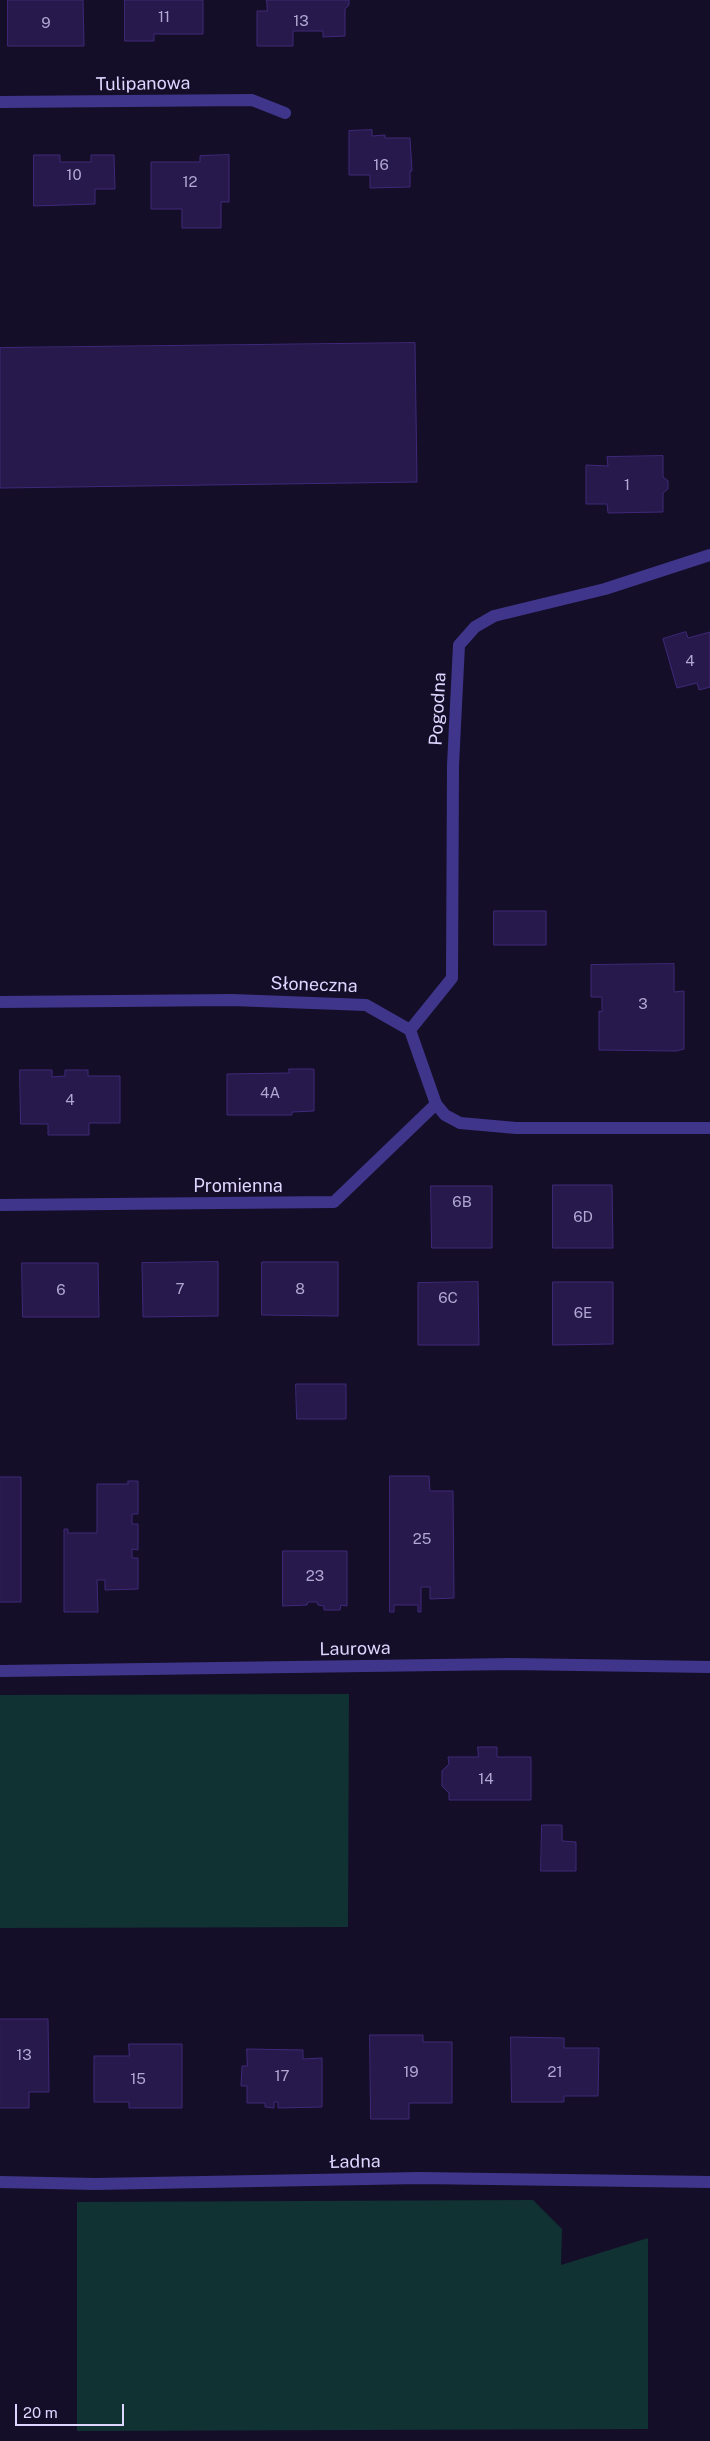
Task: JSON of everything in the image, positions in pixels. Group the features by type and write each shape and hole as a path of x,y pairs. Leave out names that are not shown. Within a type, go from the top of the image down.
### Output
{"street":[{"name":"Tulipanowa","path":"0,102 252,100 285,113"},
{"name":"Pogodna","path":"410,1030 452,978 453,765 459,645 474,627 494,616 605,589 710,555"},
{"name":"Słoneczna","path":"0,1002 232,1000 366,1005 410,1030"},
{"path":"410,1030 436,1104 445,1115 460,1124 516,1128 710,1128"},
{"name":"Promienna","path":"0,1205 334,1202 436,1104"},
{"name":"Laurowa","path":"0,1671 512,1664 710,1667"},
{"name":"Ładna","path":"0,2182 95,2184 420,2178 710,2182"}],"green space":[{"path":"349,1694 348,1927 0,1928 0,1695"},
{"path":"533,2200 562,2229 561,2265 648,2238 648,2429 77,2431 77,2202"}],"building":[{"path":"8,0 83,0 84,46 8,46"},
{"path":"125,0 203,0 203,34 154,34 154,41 125,41"},
{"path":"267,0 349,0 349,5 345,9 345,36 323,37 323,31 293,31 293,46 257,46 257,11 267,11"},
{"path":"372,130 372,136 385,135 385,138 410,138 412,171 410,171 410,187 370,188 370,175 349,175 349,131"},
{"path":"34,155 60,155 60,162 91,162 91,155 114,155 115,189 95,189 95,204 34,206"},
{"path":"229,155 229,202 221,202 221,228 182,228 182,209 151,209 151,162 200,162 200,156"},
{"path":"415,343 417,482 0,488 0,348"},
{"path":"663,456 663,477 668,481 668,489 663,493 663,512 608,513 607,504 586,504 586,465 608,466 607,457"},
{"path":"686,632 688,638 710,632 710,687 699,690 697,683 677,688 663,639"},
{"path":"494,911 546,911 546,945 494,945"},
{"path":"674,964 674,992 684,991 684,1049 676,1051 599,1050 599,1011 602,1012 602,997 591,997 591,965"},
{"path":"289,1069 314,1069 314,1111 292,1112 292,1115 227,1115 227,1074 289,1073"},
{"path":"20,1070 52,1070 52,1077 65,1076 65,1070 88,1070 88,1076 120,1076 120,1123 89,1123 89,1135 48,1135 48,1124 21,1124"},
{"path":"553,1185 612,1185 613,1248 553,1248"},
{"path":"431,1186 492,1186 492,1248 432,1248"},
{"path":"218,1262 218,1316 143,1317 142,1263"},
{"path":"262,1262 338,1262 338,1316 262,1315"},
{"path":"22,1263 98,1263 99,1317 23,1317"},
{"path":"478,1282 479,1345 418,1345 418,1283"},
{"path":"553,1282 613,1282 613,1344 553,1345"},
{"path":"296,1384 346,1384 346,1419 297,1419"},
{"path":"390,1476 429,1476 430,1491 453,1491 454,1598 430,1599 430,1587 421,1587 421,1612 418,1612 418,1605 394,1605 394,1612 390,1612"},
{"path":"0,1477 21,1477 21,1602 0,1602"},
{"path":"128,1481 138,1481 138,1514 132,1514 132,1524 138,1524 138,1550 132,1549 132,1558 138,1558 138,1589 105,1590 105,1580 97,1580 98,1612 64,1612 64,1529 68,1529 68,1533 97,1533 97,1484 128,1484"},
{"path":"283,1551 347,1551 347,1606 341,1605 340,1610 324,1610 324,1606 318,1605 317,1602 308,1602 307,1605 283,1606"},
{"path":"478,1747 497,1747 497,1757 531,1757 531,1800 449,1800 449,1793 442,1786 442,1771 449,1764 448,1757 478,1757"},
{"path":"542,1825 562,1825 562,1841 576,1842 576,1871 541,1871"},
{"path":"0,2019 48,2019 49,2092 29,2092 29,2108 0,2108"},
{"path":"370,2035 423,2035 423,2042 452,2042 452,2103 409,2103 409,2119 371,2119"},
{"path":"511,2037 564,2038 564,2048 599,2048 598,2096 564,2096 564,2102 512,2102"},
{"path":"129,2044 182,2044 182,2108 129,2108 129,2102 94,2102 94,2056 129,2056"},
{"path":"247,2049 303,2050 303,2059 322,2058 322,2107 278,2108 278,2102 274,2102 274,2108 265,2107 265,2103 247,2103 247,2086 241,2086 242,2066 247,2066"}]}
